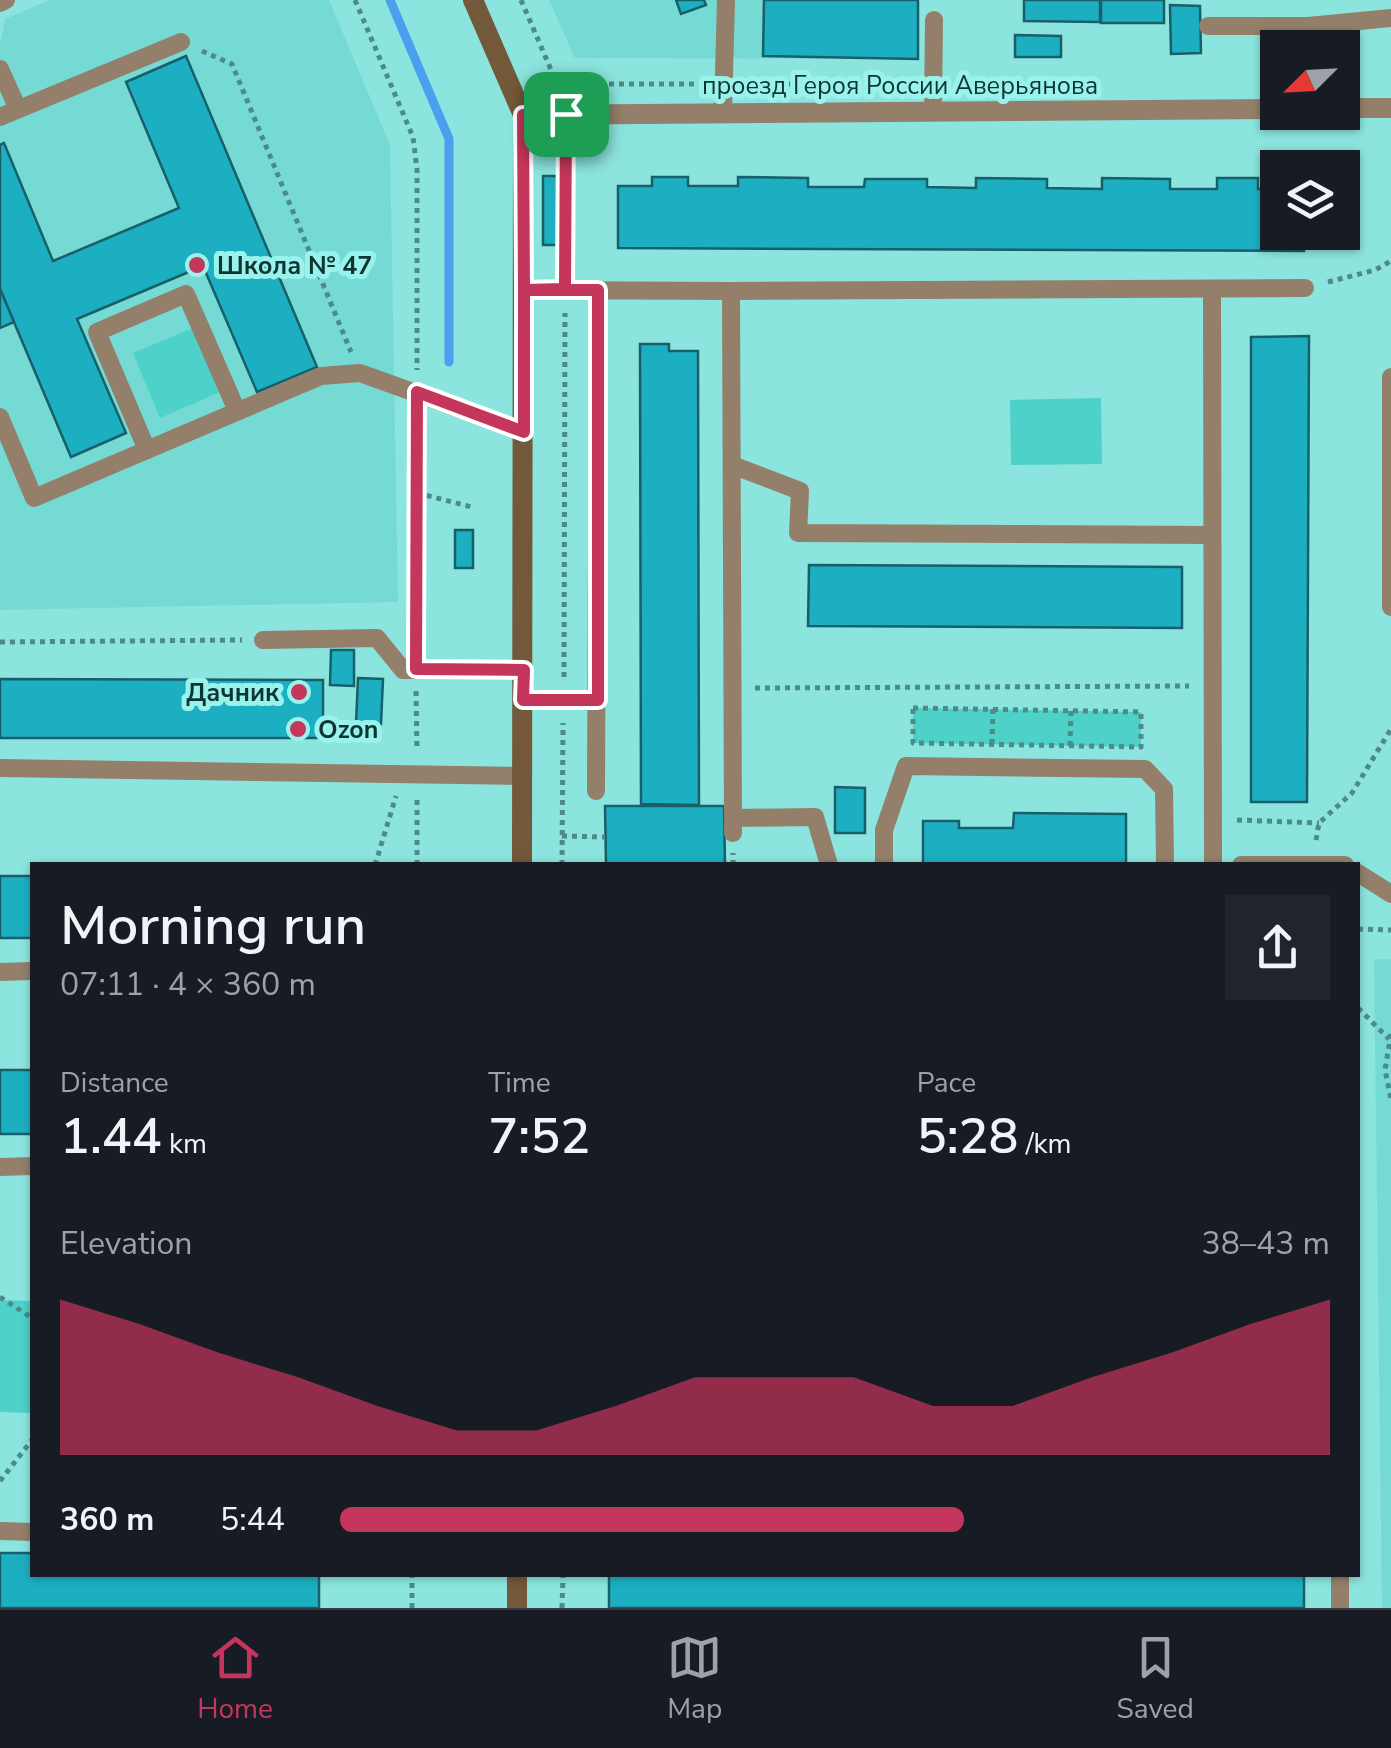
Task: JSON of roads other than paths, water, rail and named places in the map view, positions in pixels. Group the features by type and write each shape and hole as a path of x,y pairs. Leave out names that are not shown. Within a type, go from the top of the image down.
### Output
{"main road":[{"path":"474,0 523,115 522,862"},
{"path":"517,1608 518,1577"}],"street":[{"name":"проезд Героя России Аверьянова","path":"523,115 1260,108"},
{"path":"1360,108 1391,108"}],"lane":[{"path":"723,111 726,0"},
{"path":"1208,26 1308,26 1391,18"},
{"path":"933,110 934,20"},
{"path":"0,69 9,113 181,42"},
{"path":"524,290 1305,288"},
{"path":"596,791 598,290"},
{"path":"1212,290 1213,862"},
{"path":"731,291 733,826 815,818 828,862"},
{"path":"146,450 97,332 186,294 237,411"},
{"path":"0,417 34,498 321,376 360,373 524,432"},
{"path":"1391,377 1391,607"},
{"path":"732,466 800,491 798,533 1212,534"},
{"path":"263,640 378,638 404,670 524,670"},
{"path":"523,700 598,700"},
{"path":"884,862 884,830 906,766 1145,770 1164,789 1165,862"},
{"path":"0,768 522,776"},
{"path":"1360,874 1391,894"},
{"path":"0,972 30,971"},
{"path":"0,1167 30,1166"},
{"path":"0,1531 30,1532"},
{"path":"1340,1577 1340,1608"}],"waterway":[{"path":"390,0 449,139 449,362"}],"place":[{"name":"Школа № 47","path":"197,265"},
{"name":"Дачник","path":"299,692"},
{"name":"Ozon","path":"298,729"}]}
